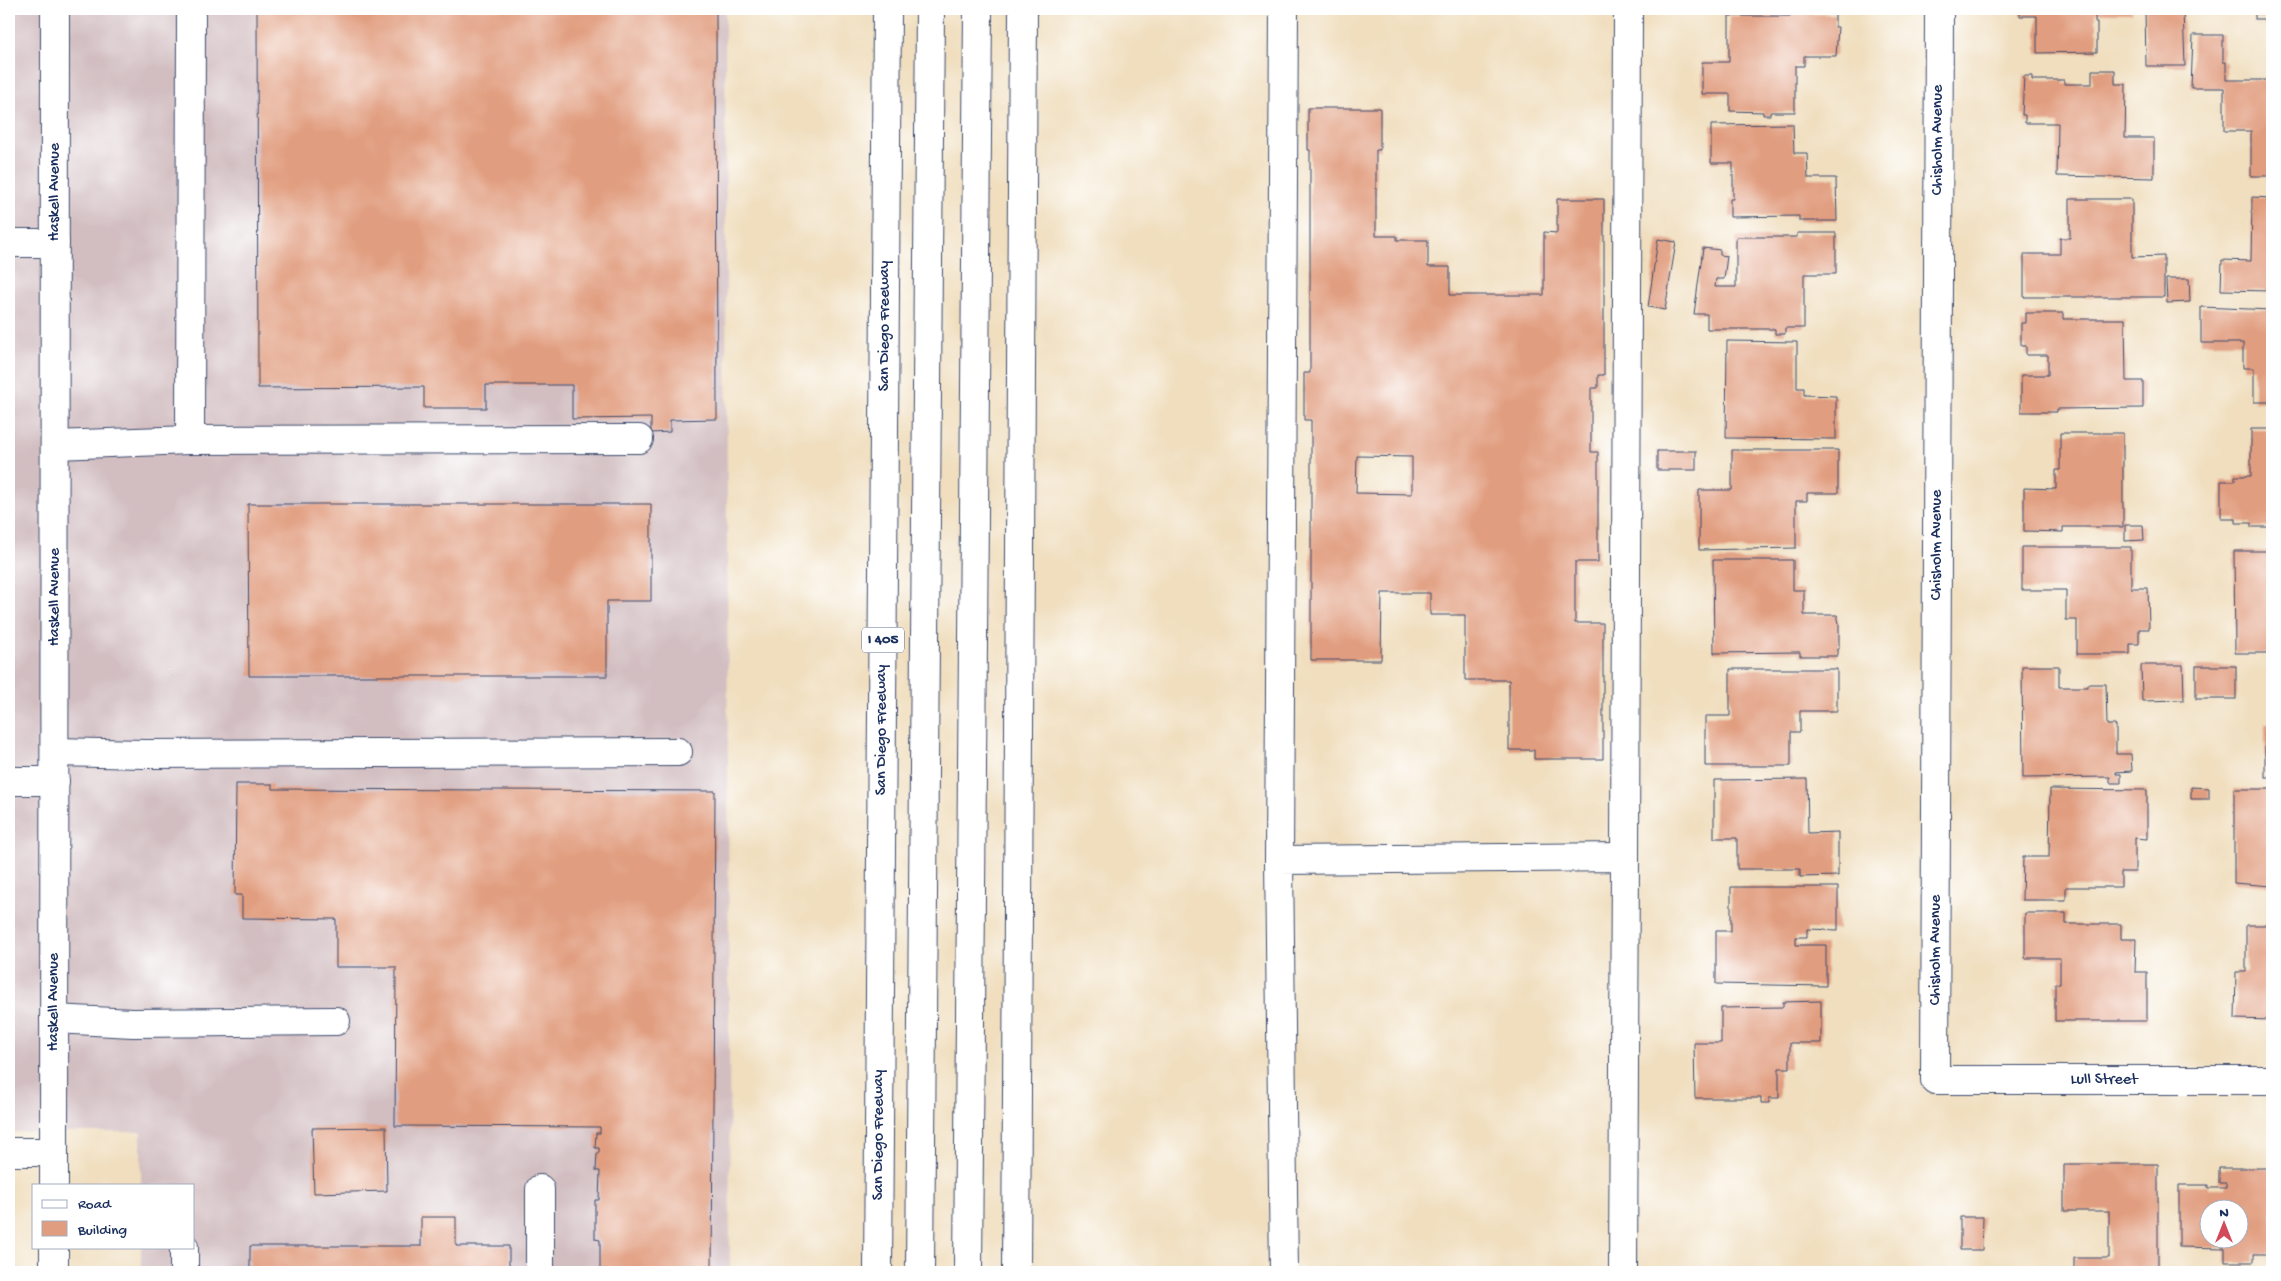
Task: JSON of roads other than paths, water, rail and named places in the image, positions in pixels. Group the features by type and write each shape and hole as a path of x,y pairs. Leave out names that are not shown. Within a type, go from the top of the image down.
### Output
{"main road":[{"name":"Haskell Avenue","path":"54,1184 55,9"},
{"path":"190,440 191,9"},
{"name":"San Diego Freeway","path":"878,1272 887,9"},
{"path":"920,1272 930,9"},
{"path":"968,1272 978,9"},
{"path":"1016,1272 1023,9"},
{"path":"1623,1272 1628,9"},
{"name":"Chisholm Avenue","path":"1935,1080 1939,9"},
{"path":"1284,11 1279,860 1284,1272"},
{"path":"9,243 55,243"},
{"path":"55,445 190,440 639,439"},
{"path":"55,752 144,754 678,752"},
{"path":"9,781 55,781"},
{"path":"1279,860 1625,857"},
{"path":"54,1020 133,1023 336,1021"},
{"name":"Lull Street","path":"1935,1080 2272,1080"},
{"path":"9,1152 54,1152"},
{"path":"540,1189 540,1272"},
{"path":"54,1248 54,1272"},
{"path":"184,1248 184,1272"}]}
